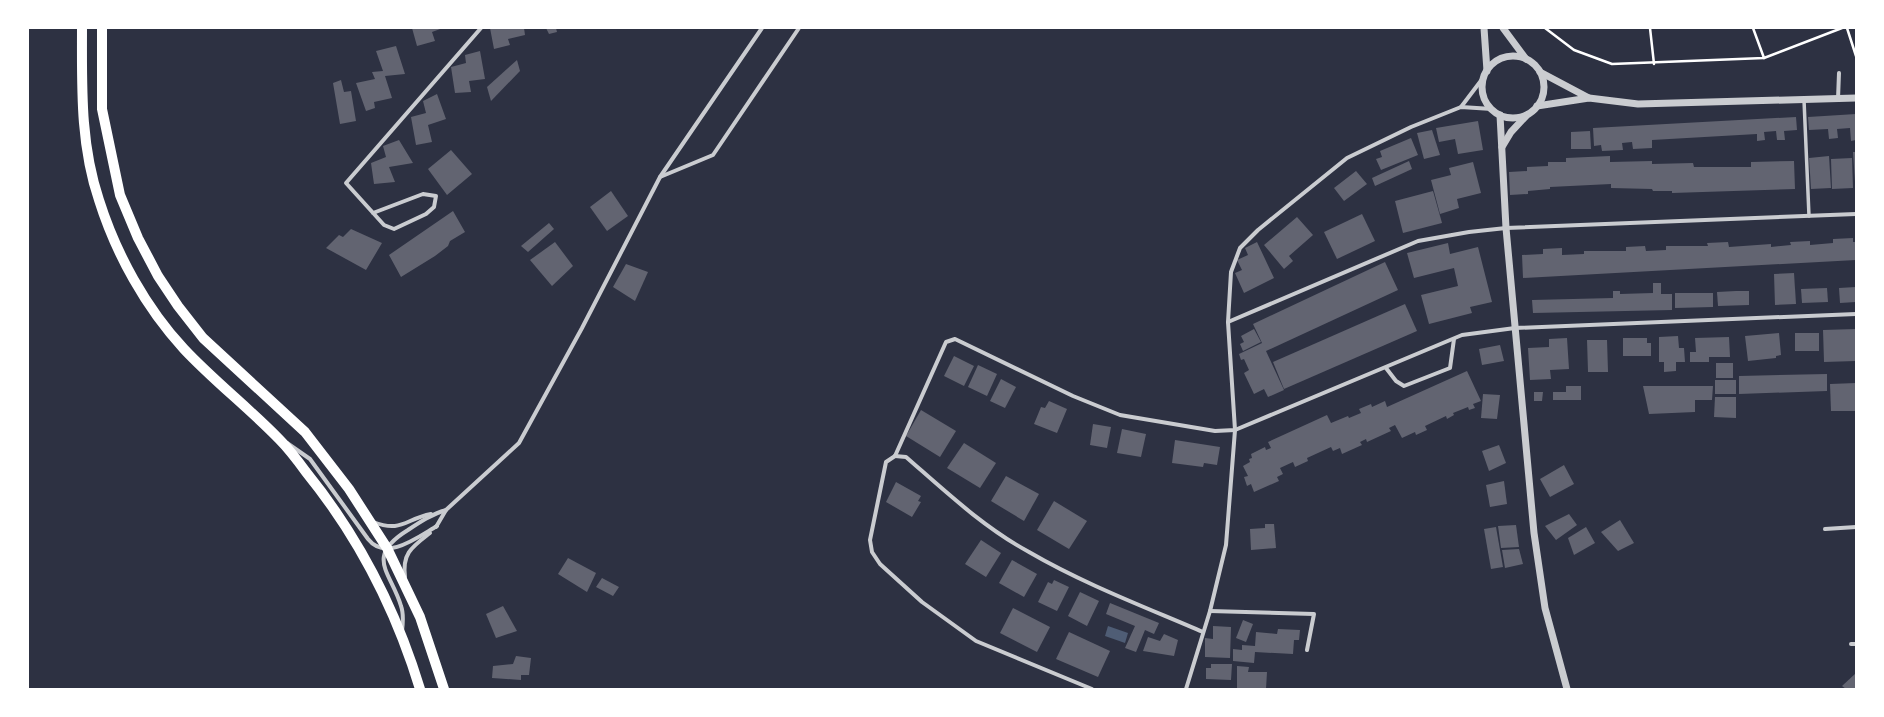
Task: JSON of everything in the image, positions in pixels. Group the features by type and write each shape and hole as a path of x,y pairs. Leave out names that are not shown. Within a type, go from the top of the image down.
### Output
{"main road":[{"path":"82,28 82,108 88,154 98,199 116,244 143,294 160,320 179,344 280,440 328,499 367,560 402,635 420,689"},
{"path":"102,28 102,109 111,159 120,195 138,238 158,276 178,306 203,338 305,432 349,489 387,548 420,617 444,689"}],"street":[{"path":"373,213 423,194 436,196 434,207 426,214 394,230 384,225 373,213 346,183 481,28"},
{"path":"406,589 404,570 405,557 414,546 437,526 446,510 519,443 582,328 660,177 762,28"},
{"path":"660,177 713,155 799,28"},
{"path":"1484,28 1487,71"},
{"path":"1503,28 1526,59 1540,72 1589,98"},
{"path":"1186,689 1210,611 1226,545 1235,430 1228,322 1230,272 1240,248 1258,230 1347,158 1460,106 1487,71 1498,60 1508,56 1517,56 1526,59"},
{"path":"1502,147 1511,132 1537,106 1544,90 1540,72"},
{"path":"1838,99 1839,73"},
{"path":"1483,78 1483,95 1492,109 1500,115 1509,118 1519,118 1528,114"},
{"path":"1537,106 1589,98 1638,104 1856,98"},
{"path":"1804,100 1809,216"},
{"path":"1460,106 1492,109"},
{"path":"1500,115 1506,228 1534,533 1545,608 1567,689"},
{"path":"1228,322 1418,241 1468,232 1506,228 1856,214"},
{"path":"1092,689 976,641 922,602 880,564 872,552 870,540 886,462 895,456 946,342 955,339 1073,396 1120,415 1215,431 1235,430 1462,335 1515,328 1856,314"},
{"path":"1386,368 1396,381 1404,386 1450,368 1454,339"},
{"path":"280,440 296,448 310,459 372,544 387,548 395,548 437,526"},
{"path":"895,456 906,457 964,508 1027,552 1075,577 1204,632"},
{"path":"370,521 393,528 422,516 446,510"},
{"path":"402,635 404,620 401,606 384,570 384,556 393,539 434,514"},
{"path":"1825,530 1856,527"},
{"path":"1210,611 1314,614 1306,650"},
{"path":"1851,644 1856,644"}],"path":[{"path":"1545,28 1574,50 1612,64 1654,64 1764,58 1842,28"},
{"path":"1650,28 1654,64"},
{"path":"1753,28 1764,58"},
{"path":"1847,28 1856,56"}],"water":[{"path":"1108,626 1128,633 1125,643 1105,636"}],"building":[{"path":"412,28 443,28 432,32 435,41 417,46"},
{"path":"490,28 524,28 525,35 508,39 510,45 494,49"},
{"path":"546,28 556,28 557,32 549,34"},
{"path":"396,46 405,74 385,76 392,98 374,102 375,108 366,111 356,83 375,79 372,72 383,71 376,51"},
{"path":"480,51 485,79 469,81 471,92 455,93 451,67 466,63 465,55"},
{"path":"517,60 520,71 491,101 487,87"},
{"path":"341,80 344,92 351,91 356,121 340,124 333,83"},
{"path":"437,94 446,119 428,125 432,142 416,145 411,117 426,113 423,101"},
{"path":"1856,114 1856,140 1851,141 1850,128 1837,129 1838,138 1829,139 1828,129 1809,130 1808,117"},
{"path":"1796,117 1797,130 1784,131 1785,140 1777,140 1776,131 1764,132 1765,140 1757,141 1757,134 1652,140 1652,148 1633,149 1632,142 1622,143 1623,150 1602,151 1601,145 1594,146 1593,128"},
{"path":"1478,121 1483,150 1458,154 1455,139 1439,142 1436,128"},
{"path":"1432,130 1440,155 1424,159 1417,133"},
{"path":"1590,131 1591,149 1571,149 1571,132"},
{"path":"1411,138 1418,155 1381,170 1376,159 1382,157 1380,151"},
{"path":"399,140 413,163 389,167 395,182 374,184 371,163 386,157 383,146"},
{"path":"451,150 472,174 447,195 428,169"},
{"path":"1853,152 1856,152 1856,182 1855,182"},
{"path":"1610,156 1610,162 1652,161 1652,164 1693,163 1694,167 1751,167 1751,162 1794,161 1795,189 1672,193 1672,191 1653,191 1652,189 1611,188 1611,184 1550,187 1550,189 1528,191 1528,194 1510,195 1509,172 1527,171 1527,167 1548,166 1548,162 1566,162 1566,158"},
{"path":"1829,156 1831,188 1811,189 1809,158"},
{"path":"1852,158 1853,188 1832,189 1831,159"},
{"path":"1409,161 1412,169 1375,186 1372,178"},
{"path":"1473,162 1481,193 1457,199 1459,208 1440,214 1431,180 1451,175 1449,168"},
{"path":"1356,171 1367,184 1344,201 1334,188"},
{"path":"611,191 628,216 607,231 590,207"},
{"path":"1433,191 1442,223 1403,233 1395,201"},
{"path":"453,211 465,232 450,241 448,246 435,256 401,277 389,255"},
{"path":"1362,214 1375,241 1337,259 1324,232"},
{"path":"1297,217 1313,235 1289,256 1293,261 1284,269 1264,245"},
{"path":"549,223 554,229 528,252 521,246"},
{"path":"351,229 382,243 366,270 326,248 339,235 343,237"},
{"path":"1853,238 1853,242 1856,242 1856,260 1523,278 1522,255 1543,254 1543,249 1562,248 1562,255 1584,254 1584,251 1626,251 1626,247 1645,246 1646,251 1666,250 1666,246 1708,246 1707,243 1728,242 1729,247 1771,244 1771,247 1791,245 1790,242 1810,241 1810,245 1833,243 1833,239"},
{"path":"555,242 573,266 552,286 530,260"},
{"path":"1257,242 1274,278 1244,293 1235,273 1242,270 1237,260 1248,255 1245,248"},
{"path":"1448,243 1450,254 1478,247 1492,302 1470,307 1472,313 1429,324 1421,295 1458,286 1454,268 1414,278 1407,253"},
{"path":"1385,262 1398,290 1266,351 1284,390 1268,397 1264,389 1254,394 1244,373 1249,370 1244,359 1241,360 1239,354 1262,343 1253,324"},
{"path":"626,264 648,272 635,301 613,287"},
{"path":"1794,273 1796,304 1775,305 1774,274"},
{"path":"1653,283 1661,283 1661,294 1672,294 1672,310 1533,313 1532,300 1613,298 1613,291 1620,291 1620,294 1653,293"},
{"path":"1856,287 1856,302 1840,303 1839,288"},
{"path":"1827,288 1828,302 1802,303 1801,289"},
{"path":"1749,291 1749,305 1718,306 1717,292"},
{"path":"1675,293 1713,293 1713,307 1675,308"},
{"path":"1405,304 1417,331 1284,389 1273,362"},
{"path":"1254,329 1261,342 1243,351 1240,344 1244,342 1241,336"},
{"path":"1856,329 1856,361 1824,362 1823,330"},
{"path":"1779,333 1781,355 1776,356 1776,358 1748,361 1745,336"},
{"path":"1795,333 1819,333 1819,351 1795,351"},
{"path":"1678,336 1679,348 1684,348 1685,362 1676,362 1676,371 1664,372 1664,362 1659,362 1659,337"},
{"path":"1729,337 1730,357 1709,357 1709,362 1690,362 1690,352 1696,352 1695,338"},
{"path":"1567,338 1569,369 1550,370 1551,379 1530,380 1528,348 1549,347 1549,339"},
{"path":"1623,338 1647,338 1647,343 1651,343 1651,356 1623,356"},
{"path":"1587,340 1607,340 1608,372 1588,372"},
{"path":"1500,345 1504,361 1482,365 1479,349"},
{"path":"954,356 974,366 964,386 944,376"},
{"path":"1716,363 1733,363 1733,378 1716,378"},
{"path":"978,365 997,374 987,396 968,387"},
{"path":"1467,371 1481,401 1473,404 1475,408 1469,410 1468,407 1453,413 1454,415 1447,419 1446,416 1425,426 1427,430 1416,435 1415,432 1402,438 1395,425 1389,428 1391,431 1367,442 1366,439 1360,442 1362,445 1342,454 1340,448 1333,451 1331,447 1307,458 1308,461 1295,467 1293,462 1280,468 1283,474 1277,477 1279,481 1254,492 1251,484 1247,486 1244,477 1248,476 1243,466 1250,462 1249,459 1252,458 1251,454 1265,447 1266,450 1271,448 1268,442 1327,415 1331,423 1348,416 1349,418 1361,413 1359,409 1371,404 1372,407 1385,401 1387,407"},
{"path":"1827,374 1827,391 1739,394 1739,376"},
{"path":"1001,379 1016,387 1005,408 990,401"},
{"path":"1715,380 1736,380 1736,394 1715,394"},
{"path":"1856,383 1856,411 1831,411 1830,384"},
{"path":"1566,386 1581,386 1581,400 1553,400 1553,392 1566,392"},
{"path":"1643,386 1713,386 1712,400 1695,400 1695,412 1649,414"},
{"path":"1534,392 1543,392 1542,401 1534,401"},
{"path":"1483,394 1500,395 1497,419 1481,418"},
{"path":"1715,397 1736,397 1736,418 1714,417"},
{"path":"1049,401 1067,409 1057,433 1034,424 1041,407 1045,408"},
{"path":"921,410 956,431 940,457 906,436"},
{"path":"1093,424 1111,427 1107,448 1090,445"},
{"path":"1122,429 1146,434 1141,457 1117,453"},
{"path":"1175,440 1220,447 1217,465 1204,463 1203,467 1172,463"},
{"path":"964,443 996,463 980,488 947,468"},
{"path":"1499,445 1506,463 1489,471 1482,451"},
{"path":"1564,465 1574,484 1550,497 1540,479"},
{"path":"1006,476 1039,494 1024,521 991,501"},
{"path":"1504,481 1507,504 1490,507 1486,485"},
{"path":"896,482 921,496 918,501 921,502 912,517 886,502"},
{"path":"1054,501 1087,521 1069,549 1037,530"},
{"path":"1569,514 1577,525 1556,540 1545,526"},
{"path":"1620,520 1634,543 1618,551 1601,532"},
{"path":"1265,524 1274,524 1276,548 1251,550 1250,529 1265,528"},
{"path":"1516,525 1519,547 1501,548 1498,526"},
{"path":"1496,527 1503,567 1491,569 1484,529"},
{"path":"1586,527 1595,543 1574,555 1568,538"},
{"path":"981,540 1001,553 986,577 965,564"},
{"path":"1519,549 1523,564 1505,568 1502,550"},
{"path":"568,558 596,573 587,592 558,574"},
{"path":"1012,560 1037,574 1024,597 999,583"},
{"path":"602,578 619,587 613,596 596,587"},
{"path":"1054,580 1069,587 1057,611 1038,602 1048,582 1052,584"},
{"path":"1080,592 1099,601 1087,626 1068,616"},
{"path":"1110,603 1159,623 1154,634 1145,630 1136,652 1125,648 1135,626 1106,614"},
{"path":"503,606 517,631 496,638 486,614"},
{"path":"1013,608 1050,627 1037,652 1000,633"},
{"path":"1243,620 1253,624 1246,642 1236,638"},
{"path":"1213,626 1231,627 1230,658 1205,657 1205,638 1213,639"},
{"path":"1278,629 1300,630 1299,640 1294,640 1293,654 1255,652 1254,663 1233,661 1233,649 1242,650 1242,645 1255,646 1256,632 1277,634"},
{"path":"1069,632 1110,651 1098,677 1056,659"},
{"path":"1164,634 1178,640 1174,656 1143,651 1148,637 1160,641"},
{"path":"516,656 531,658 529,675 521,675 521,680 492,678 493,666 513,664"},
{"path":"1211,664 1232,664 1231,680 1206,679 1206,668 1211,668"},
{"path":"1237,666 1249,667 1248,672 1267,672 1266,689 1237,689"},
{"path":"1856,673 1856,689 1846,689 1842,686"}]}
